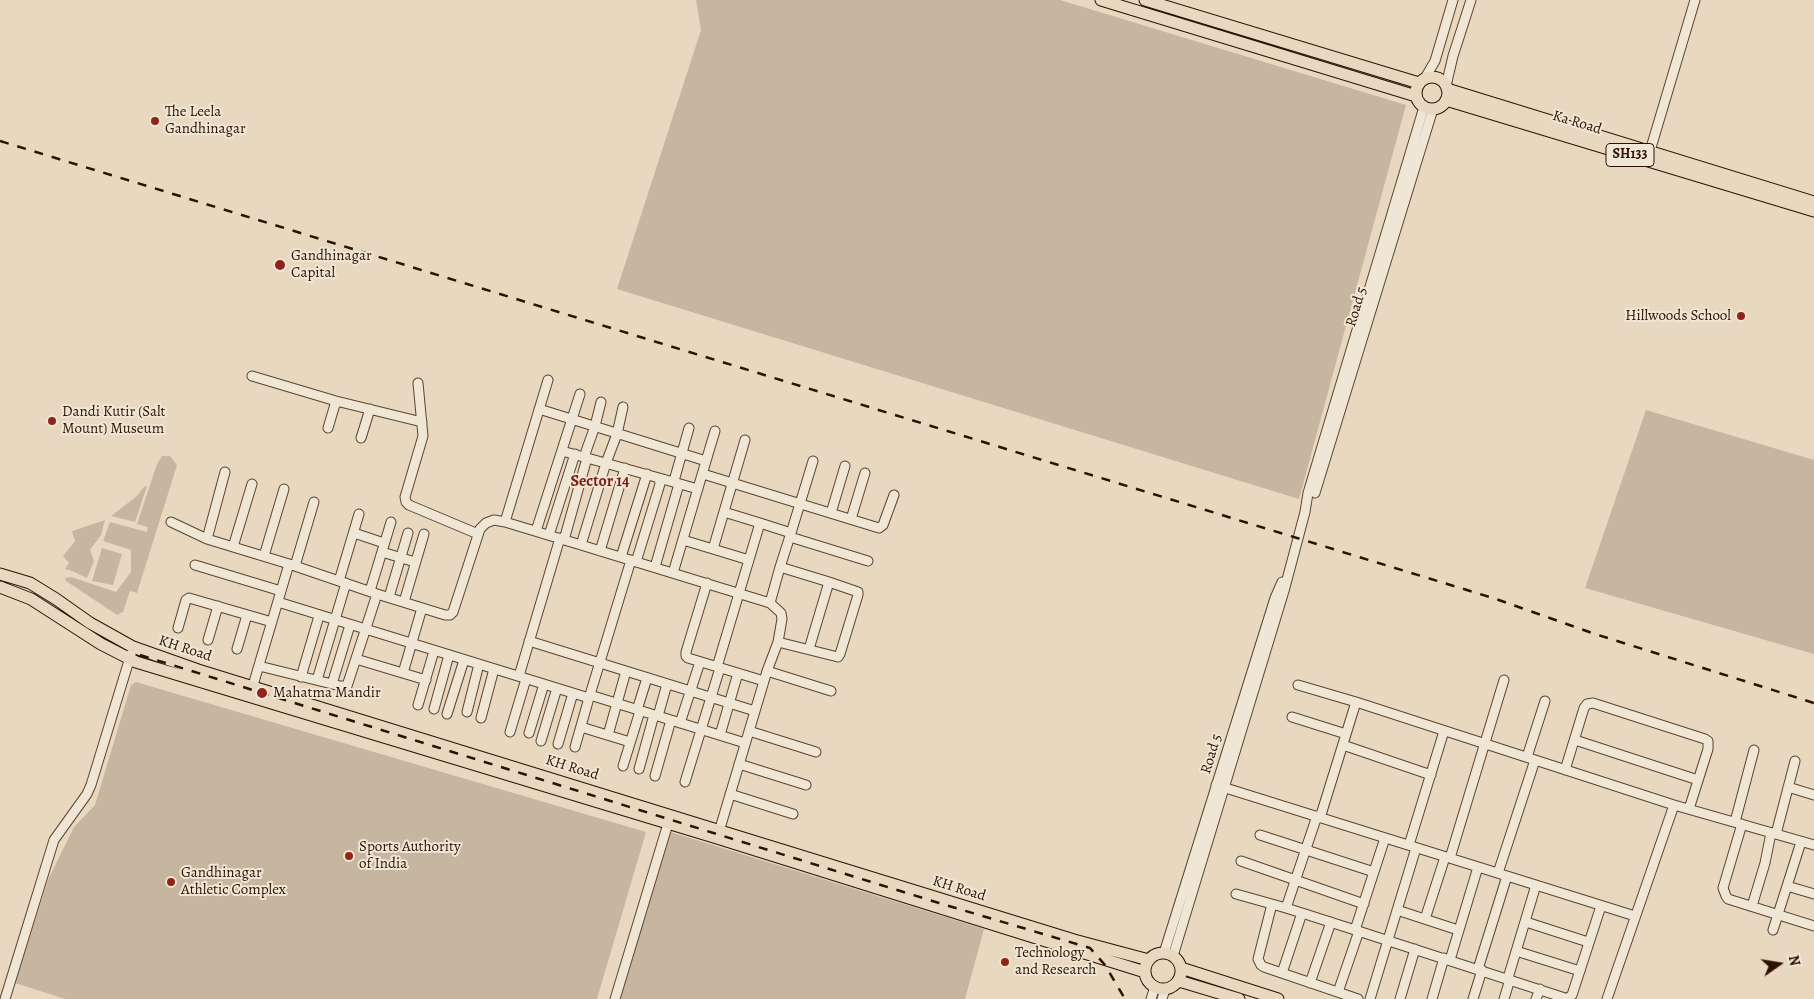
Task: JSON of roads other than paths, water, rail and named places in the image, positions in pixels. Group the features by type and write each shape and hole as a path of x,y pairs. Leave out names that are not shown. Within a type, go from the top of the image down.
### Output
{"main road":[{"path":"1101,0 1416,96 1429,108 1439,108 1447,92"},
{"path":"1150,2 1152,15"},
{"name":"SH133","path":"1150,2 1422,81 1437,78 1447,92"},
{"path":"1416,96 1417,88 1422,81"},
{"name":"Ka Road","path":"1447,92 1650,151 1718,174 1814,202"},
{"name":"Ka Road","path":"1447,92 1814,211"},
{"name":"KH Road","path":"0,574 30,583 90,623 134,647 251,691"},
{"name":"KH Road","path":"0,587 31,599 101,644 130,659 251,691 718,834 1074,940 1149,960"},
{"name":"KH Road","path":"718,834 1145,972"},
{"path":"1156,955 1168,955 1177,959 1181,968 1178,981 1172,987 1160,992 1148,981 1145,972 1149,960 1156,955"},
{"path":"1181,968 1278,999"},
{"path":"1178,981 1239,999"}],"street":[{"path":"1422,81 1435,61 1452,0"},
{"path":"1447,92 1453,56 1471,0"},
{"path":"1650,151 1695,0"},
{"name":"Road 5","path":"1168,955 1220,786 1284,591 1305,512 1314,495 1429,108"},
{"path":"252,376 422,422"},
{"path":"505,522 548,380"},
{"path":"418,383 422,444 405,497 406,502 478,534"},
{"path":"536,531 580,394"},
{"path":"328,428 336,400"},
{"path":"510,732 529,642 562,539 601,402"},
{"path":"581,545 623,407"},
{"path":"361,438 370,409"},
{"path":"539,410 706,461"},
{"path":"654,567 689,428"},
{"path":"673,573 715,431"},
{"path":"712,549 745,440"},
{"path":"562,451 698,489"},
{"path":"549,535 575,454"},
{"path":"770,603 813,461"},
{"path":"831,513 845,466"},
{"path":"600,550 625,468"},
{"path":"207,539 225,472"},
{"path":"851,519 865,473"},
{"path":"621,557 647,474"},
{"path":"702,474 882,527 894,495"},
{"path":"575,747 600,663 660,484 659,478"},
{"path":"233,547 252,484"},
{"path":"264,556 284,489"},
{"path":"251,691 281,591 314,502"},
{"path":"724,512 868,561"},
{"path":"317,680 335,621 359,514"},
{"path":"171,522 207,539 445,614 453,612 480,529 486,523 494,520 600,550 770,603 777,608 782,619 778,642 767,671 718,834"},
{"path":"259,666 347,686 365,629 390,522"},
{"path":"685,782 711,698 718,667 760,523"},
{"path":"354,533 415,562"},
{"path":"389,597 408,533"},
{"path":"404,602 424,534"},
{"path":"683,540 749,560"},
{"path":"195,565 281,591"},
{"path":"778,642 838,657 846,638 858,595 858,592 780,568"},
{"path":"809,649 829,582"},
{"path":"707,583 686,652 688,658 764,681"},
{"path":"178,628 186,600 189,598 272,622"},
{"path":"278,602 522,678 617,704 745,743"},
{"path":"208,640 218,606"},
{"path":"403,673 422,608"},
{"path":"237,649 247,615"},
{"path":"302,676 319,616"},
{"path":"332,684 350,625"},
{"path":"529,642 755,711"},
{"path":"5,999 54,840 87,794 91,785 134,647"},
{"path":"418,705 434,650"},
{"path":"434,709 448,655"},
{"path":"356,659 426,680"},
{"path":"448,714 464,660"},
{"path":"655,776 700,662"},
{"path":"467,712 479,664"},
{"path":"481,718 494,669"},
{"path":"608,735 626,671"},
{"path":"767,671 831,691"},
{"path":"720,735 738,674"},
{"path":"623,766 647,678"},
{"path":"1425,919 1485,744 1504,680"},
{"path":"529,734 544,684"},
{"path":"639,770 667,684"},
{"path":"1298,685 1674,805 1814,845"},
{"path":"541,741 557,688"},
{"path":"558,744 573,693"},
{"path":"1473,999 1545,701"},
{"path":"1286,908 1319,817 1356,702"},
{"path":"1565,770 1584,708 1587,704 1593,703 1705,739 1709,745 1689,809"},
{"path":"1292,717 1346,734"},
{"path":"581,727 630,742"},
{"path":"749,731 816,752"},
{"path":"1370,999 1397,910 1444,731"},
{"path":"1574,740 1698,780"},
{"path":"1343,746 1431,775"},
{"path":"1754,750 1723,892 1728,898 1814,926"},
{"path":"1752,906 1795,761"},
{"path":"739,764 806,784"},
{"path":"1220,786 1635,916"},
{"path":"1788,787 1814,796"},
{"path":"730,794 793,814"},
{"path":"1607,999 1674,805"},
{"path":"615,999 669,819"},
{"path":"1260,835 1374,872"},
{"path":"1338,992 1385,838"},
{"path":"1773,930 1801,842"},
{"path":"1241,861 1364,904"},
{"path":"1432,999 1458,930 1478,867"},
{"path":"1504,999 1536,885"},
{"path":"1787,886 1814,894"},
{"path":"1236,894 1357,930 1568,998 1572,995 1601,906"},
{"path":"1272,904 1258,959 1264,967 1358,999"},
{"path":"1397,910 1458,930"},
{"path":"1282,973 1302,913"},
{"path":"1310,983 1331,922"},
{"path":"1526,922 1588,942"},
{"path":"1400,999 1415,949"},
{"path":"1516,951 1580,971"},
{"path":"1536,999 1540,989"},
{"path":"1151,999 1160,992"}],"railway":[{"path":"0,141 1493,598 1595,634 1814,703"},
{"path":"140,655 939,903 1090,948 1105,965 1125,999"}],"place":[{"name":"The Leela Gandhinagar","path":"155,121"},
{"name":"Gandhinagar Capital","path":"280,265"},
{"name":"Hillwoods School","path":"1741,316"},
{"name":"Dandi Kutir (Salt Mount) Museum","path":"52,421"},
{"name":"Mahatma Mandir","path":"262,693"},
{"name":"Sports Authority of India","path":"349,856"},
{"name":"Gandhinagar Athletic Complex","path":"171,882"},
{"name":"Technology and Research","path":"1005,962"}],"district":[{"name":"Sector 14","path":"600,482"}]}
